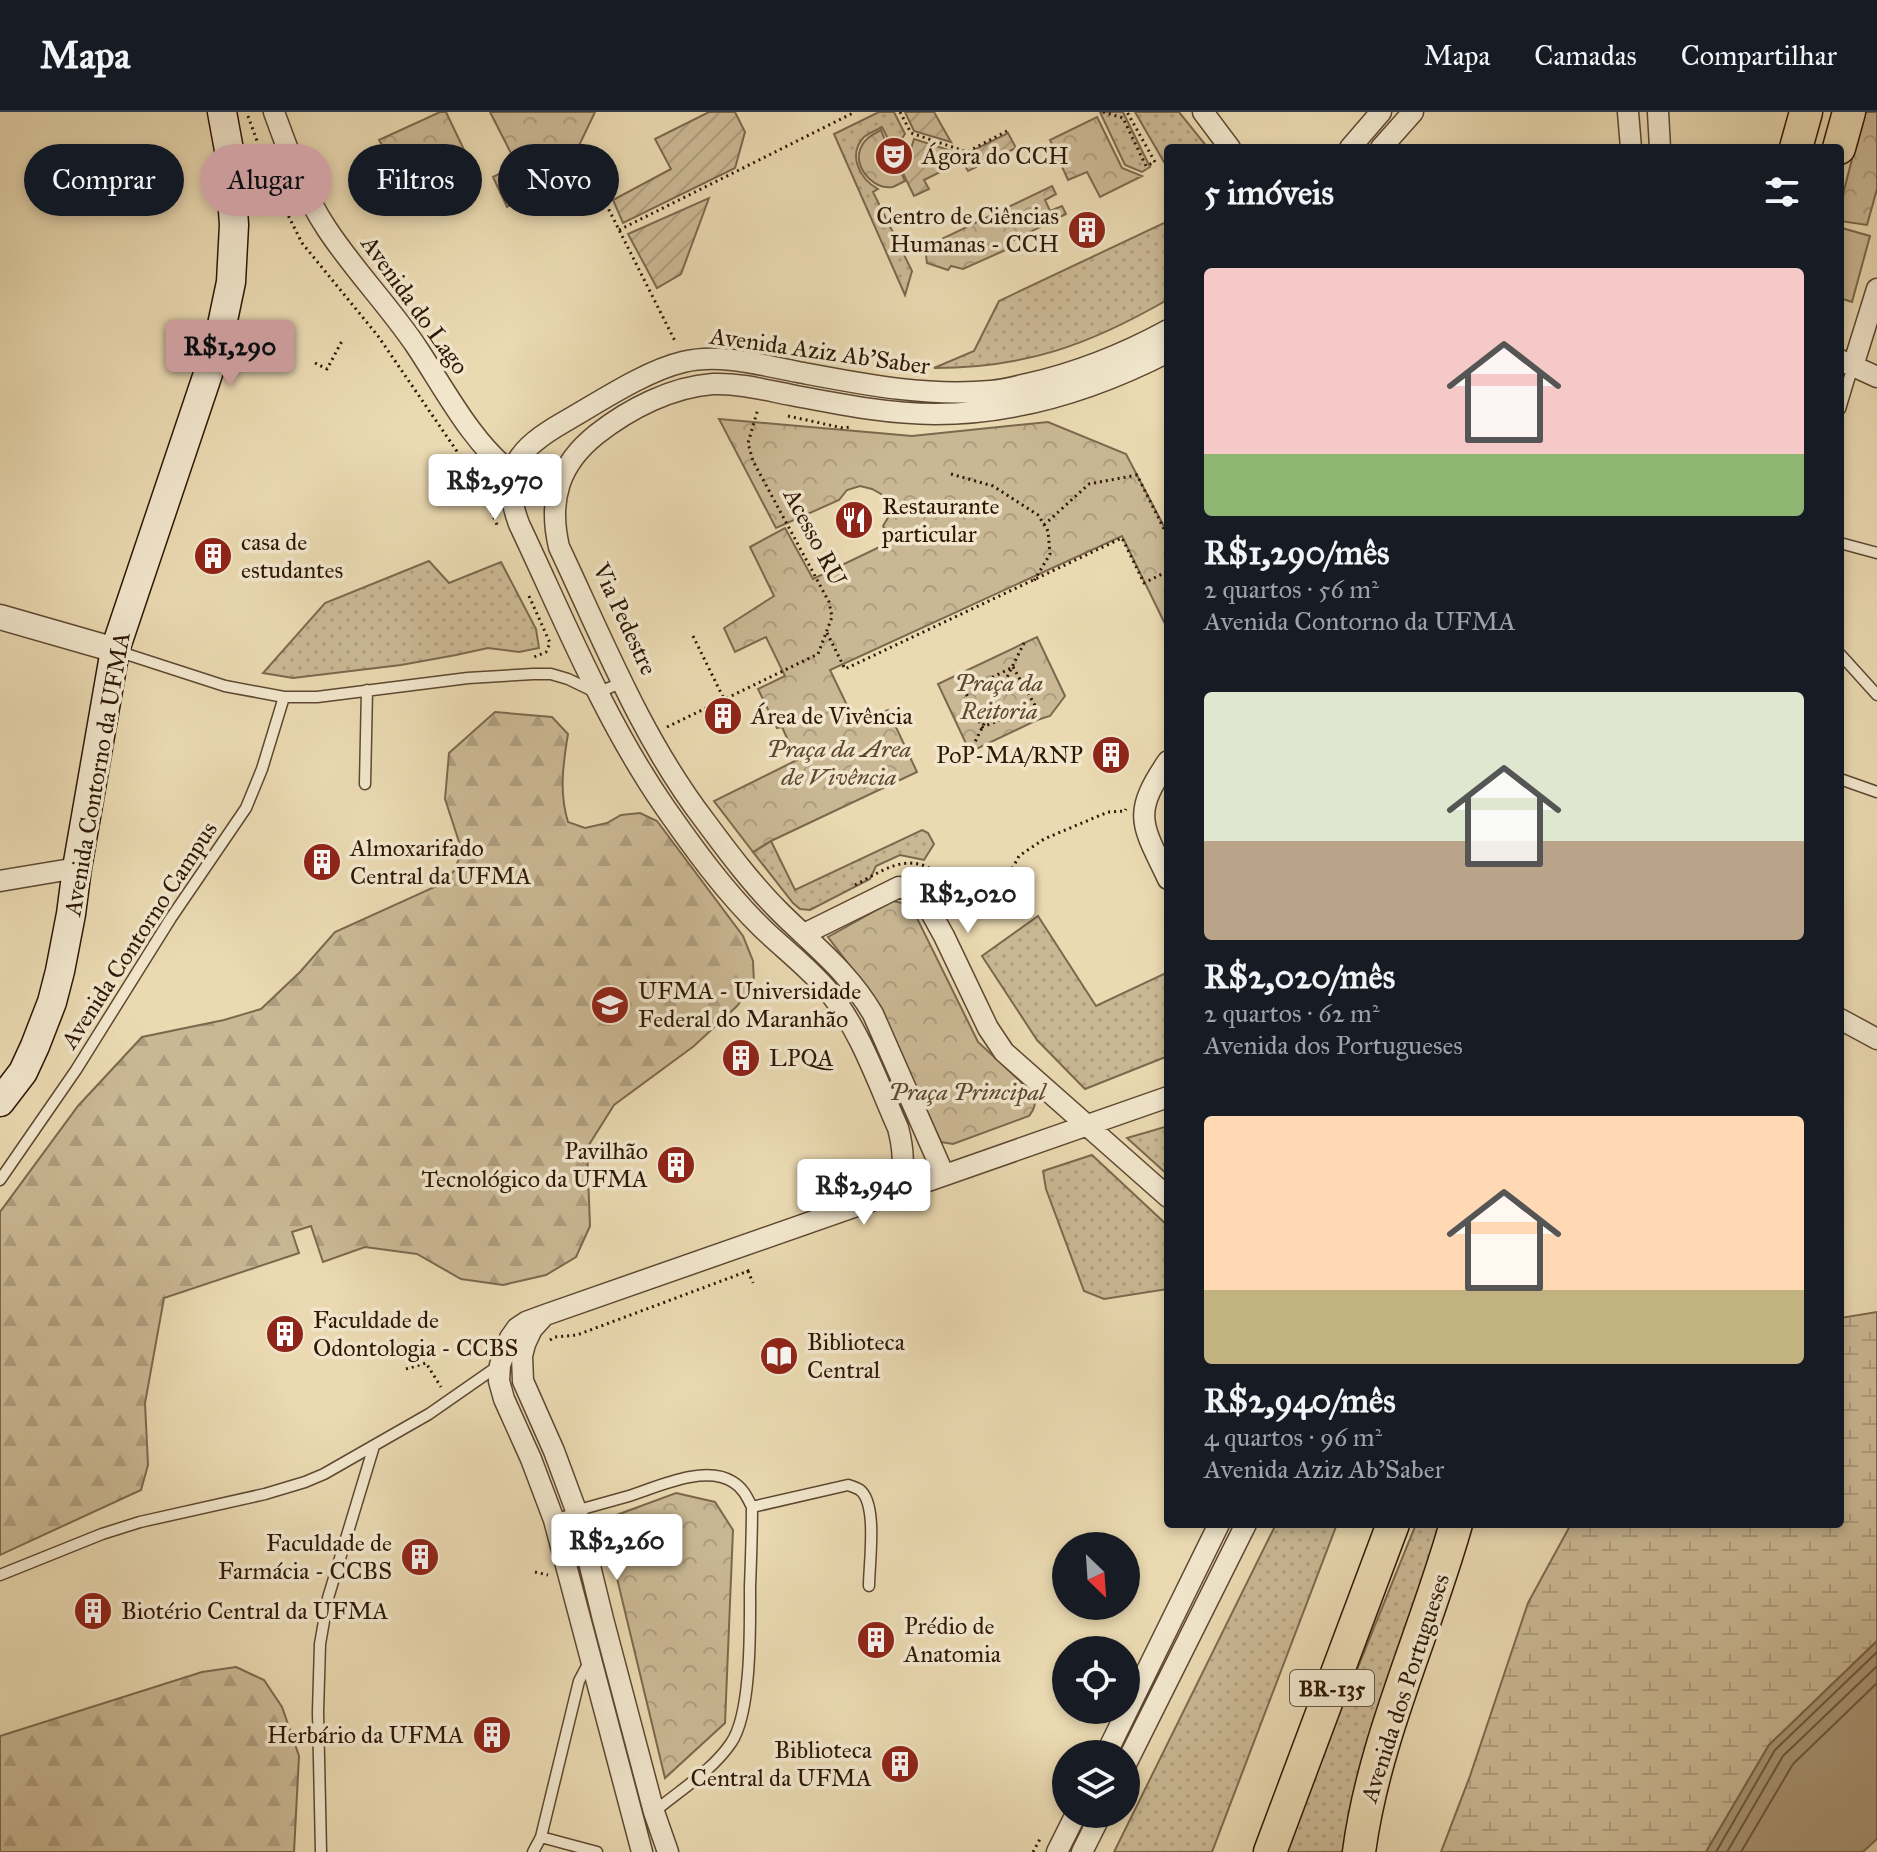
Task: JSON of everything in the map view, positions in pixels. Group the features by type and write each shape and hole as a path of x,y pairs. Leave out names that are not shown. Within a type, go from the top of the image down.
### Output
{"highway":[{"path":"1797,144 1806,112"},
{"path":"1840,144 1849,112"},
{"name":"BR-135","path":"1270,1852 1392,1528"},
{"name":"Avenida dos Portugueses","path":"1359,1852 1381,1749 1455,1528"}],"main road":[{"name":"Avenida Contorno da UFMA","path":"0,1102 23,1072 52,1002 69,928 115,650 218,344 231,282 234,225 229,150 222,112"}],"street":[{"name":"Avenida do Lago","path":"274,112 294,167 328,231 413,342 485,450 512,473"},
{"path":"1203,112 1227,144"},
{"path":"1353,144 1381,112"},
{"path":"1385,144 1413,112"},
{"path":"1628,112 1631,144"},
{"path":"1658,112 1660,144"},
{"path":"1877,289 1847,363 1877,377"},
{"name":"Avenida Aziz Ab'Saber","path":"512,473 520,457 541,435 638,381 684,362 710,359 738,361 894,390 942,394 994,391 1081,369 1164,332"},
{"name":"Avenida Aziz Ab'Saber","path":"944,1175 873,1014 858,990 840,968 754,883 675,780 651,739 559,547 554,526 559,484 569,462 585,443 604,428 645,404 685,389 712,384 738,385 901,413 971,413 1043,400 1109,380 1164,354"},
{"path":"512,473 511,504 519,524 597,693 643,775 719,881 764,930 820,981 853,1027 898,1128 904,1158 900,1191"},
{"path":"0,600 36,627"},
{"path":"0,617 115,650"},
{"path":"1164,767 1151,787 1144,807 1145,830 1164,870"},
{"path":"0,881 77,868"},
{"path":"804,934 899,887 919,891 1004,1052 1164,1193"},
{"path":"820,981 840,968"},
{"path":"1844,1021 1877,1039"},
{"path":"642,1852 554,1520 499,1381 500,1365 510,1338 526,1322 545,1315 1164,1098"},
{"path":"545,1315 532,1329 525,1344 523,1381 577,1513 654,1812 668,1852"},
{"path":"1113,1740 1217,1528"},
{"path":"1138,1740 1244,1528"},
{"path":"1057,1852 1069,1828"},
{"path":"1082,1852 1094,1828"}],"lane":[{"path":"1844,544 1877,553"},
{"path":"115,650 225,686 284,697 317,697 468,678 533,674 551,674 568,679 597,693 623,682"},
{"path":"1844,658 1877,695"},
{"path":"365,784 367,690"},
{"name":"Avenida Contorno Campus","path":"0,1180 76,1070 171,918 246,808 262,769 284,697"},
{"path":"1844,780 1877,792"},
{"path":"0,1575 140,1522 305,1482 374,1446 500,1365"},
{"path":"321,1852 318,1728 320,1644 328,1598 374,1446"},
{"path":"554,1520 680,1479 704,1475 734,1482 742,1489 752,1507 749,1634 745,1702 740,1725 732,1742 719,1757 654,1812"},
{"path":"752,1507 848,1485 859,1489 871,1510 869,1586"},
{"path":"533,1852 541,1837 579,1681 591,1658"},
{"path":"541,1837 597,1852"}],"path":[{"path":"246,112 273,185 302,243 378,336 478,482 497,526"},
{"path":"619,230 855,112"},
{"path":"900,112 911,133 967,152 1007,131"},
{"path":"1103,112 1123,118 1146,166 1155,162 1127,112"},
{"path":"612,216 678,347"},
{"path":"315,363 327,369 342,341"},
{"name":"Acesso RU","path":"761,402 748,443 753,461 829,602 832,617 826,631"},
{"path":"787,416 843,428 856,427"},
{"path":"951,474 993,486 1038,515 1048,531 1050,554 1034,581"},
{"path":"1044,525 1089,484 1137,475 1164,529"},
{"path":"826,631 845,669 1122,538 1144,583 1164,573"},
{"path":"524,584 550,643 546,652 527,661"},
{"path":"651,739 659,731 818,654 826,631"},
{"path":"693,636 724,699"},
{"path":"970,752 1024,643"},
{"path":"982,727 1036,707 1013,667"},
{"path":"982,727 965,691 1013,667"},
{"path":"846,890 899,862 918,864 934,871 949,886 962,889 1012,869 1019,856 1044,839 1108,812 1125,811 1132,798"},
{"path":"748,1271 753,1283"},
{"path":"406,1369 426,1363 449,1400"},
{"path":"535,1572 552,1575"}],"green space":[{"path":"446,112 461,144 381,144 379,140"},
{"path":"490,112 595,112 580,144 506,144"},
{"path":"709,112 735,112 745,132 735,168 623,223 619,214 619,197 671,169 655,139"},
{"path":"879,112 894,112 905,134 899,143 889,141 882,127 875,130 859,144 856,159 861,173 878,189 873,192 912,271 905,295 834,134"},
{"path":"905,112 934,112 951,142 914,131"},
{"path":"1100,112 1123,112 1150,167 1142,172 1125,165"},
{"path":"1135,112 1179,112 1205,144 1164,144 1164,162"},
{"path":"1864,112 1877,112 1877,189 1867,225 1844,222 1844,190"},
{"path":"1097,117 1122,168 1142,176 1100,197 1087,172 1068,180 1050,140"},
{"name":"Ágora do CCH","path":"881,130 886,143 902,146 906,156 899,168 905,181 893,187 880,186 868,178 859,160 864,142"},
{"path":"1008,133 1016,148 968,171 962,161 924,180 929,189 914,196 901,169 906,165 914,139 964,155"},
{"path":"1052,186 1056,194 1045,200 1050,211 1062,206 1066,214 1008,243 1010,248 963,269 951,266 948,270 927,263 925,247"},
{"path":"709,198 681,274 657,288 628,234"},
{"path":"1164,223 1164,302 1110,330 1055,351 998,364 934,368 974,351 999,301"},
{"path":"1844,229 1870,236 1852,302 1844,299"},
{"name":"Praça da Area de Vivência","path":"719,419 912,436 1048,422 1126,454 1164,526 1164,622 1122,536 830,670 856,724 888,710 917,772 753,852 714,801 797,760 782,727 777,728 758,689 785,676 766,637 735,652 724,628 774,596 750,547 785,528 813,579 892,541 883,526 889,516 888,504 881,494 860,486 847,490 839,500 776,528"},
{"path":"429,561 449,583 501,562 536,629 539,648 519,652 488,648 401,665 293,678 263,673 325,603"},
{"name":"Praça da Reitoria","path":"1037,637 1065,696 1050,716 970,752 938,684"},
{"path":"495,712 552,717 568,734 563,789 568,822 585,828 607,823 621,815 640,813 657,821 743,936 753,961 754,984 737,1006 694,1046 614,1105 587,1148 590,1226 576,1257 546,1275 503,1285 461,1279 417,1254 365,1247 323,1262 311,1226 292,1232 299,1253 164,1298 145,1403 148,1465 141,1490 0,1555 0,1212 78,1106 142,1037 261,1009 300,972 335,932 439,885 454,871 462,851 445,799 449,753"},
{"path":"922,830 928,833 934,844 924,860 900,855 876,866 870,879 810,910 800,909 793,903 753,852 771,841 795,890"},
{"name":"Praça Principal","path":"893,901 907,904 913,910 978,1042 1034,1094 1033,1111 1029,1116 953,1144 941,1142 872,995 828,937"},
{"path":"1038,916 1096,1006 1164,974 1164,1058 1085,1089 1037,1040 982,956"},
{"path":"1164,1127 1164,1171 1127,1138"},
{"path":"1092,1155 1164,1222 1164,1290 1104,1299 1084,1291 1046,1189 1043,1171"},
{"path":"1877,1312 1877,1641 1769,1745 1706,1852 1441,1852 1528,1603 1569,1528 1844,1528 1844,1317"},
{"path":"676,1493 715,1502 733,1530 725,1723 665,1778 603,1520"},
{"path":"1274,1528 1335,1528 1212,1852 1114,1852 1126,1828 1140,1828 1140,1799"},
{"path":"1414,1528 1444,1528 1351,1852 1283,1852"},
{"path":"236,1667 264,1680 282,1707 299,1756 294,1852 0,1852 0,1736 202,1672"}],"water":[{"path":"1877,1641 1877,1839 1863,1852 1706,1852 1769,1745"}],"place":[{"name":"Ágora do CCH","path":"894,156"},
{"name":"Centro de Ciências Humanas - CCH","path":"1087,230"},
{"name":"Restaurante particular","path":"854,520"},
{"name":"casa de estudantes","path":"213,556"},
{"name":"Área de Vivência","path":"723,716"},
{"name":"PoP-MA/RNP","path":"1111,755"},
{"name":"Almoxarifado Central da UFMA","path":"322,862"},
{"name":"UFMA - Universidade Federal do Maranhão","path":"610,1005"},
{"name":"LPQA","path":"741,1058"},
{"name":"Pavilhão Tecnológico da UFMA","path":"676,1165"},
{"name":"Faculdade de Odontologia - CCBS","path":"285,1334"},
{"name":"Biblioteca Central","path":"779,1356"},
{"name":"Faculdade de Farmácia - CCBS","path":"420,1557"},
{"name":"Biotério Central da UFMA","path":"93,1611"},
{"name":"Prédio de Anatomia","path":"876,1640"},
{"name":"Herbário da UFMA","path":"492,1735"},
{"name":"Biblioteca Central da UFMA","path":"900,1764"}]}
